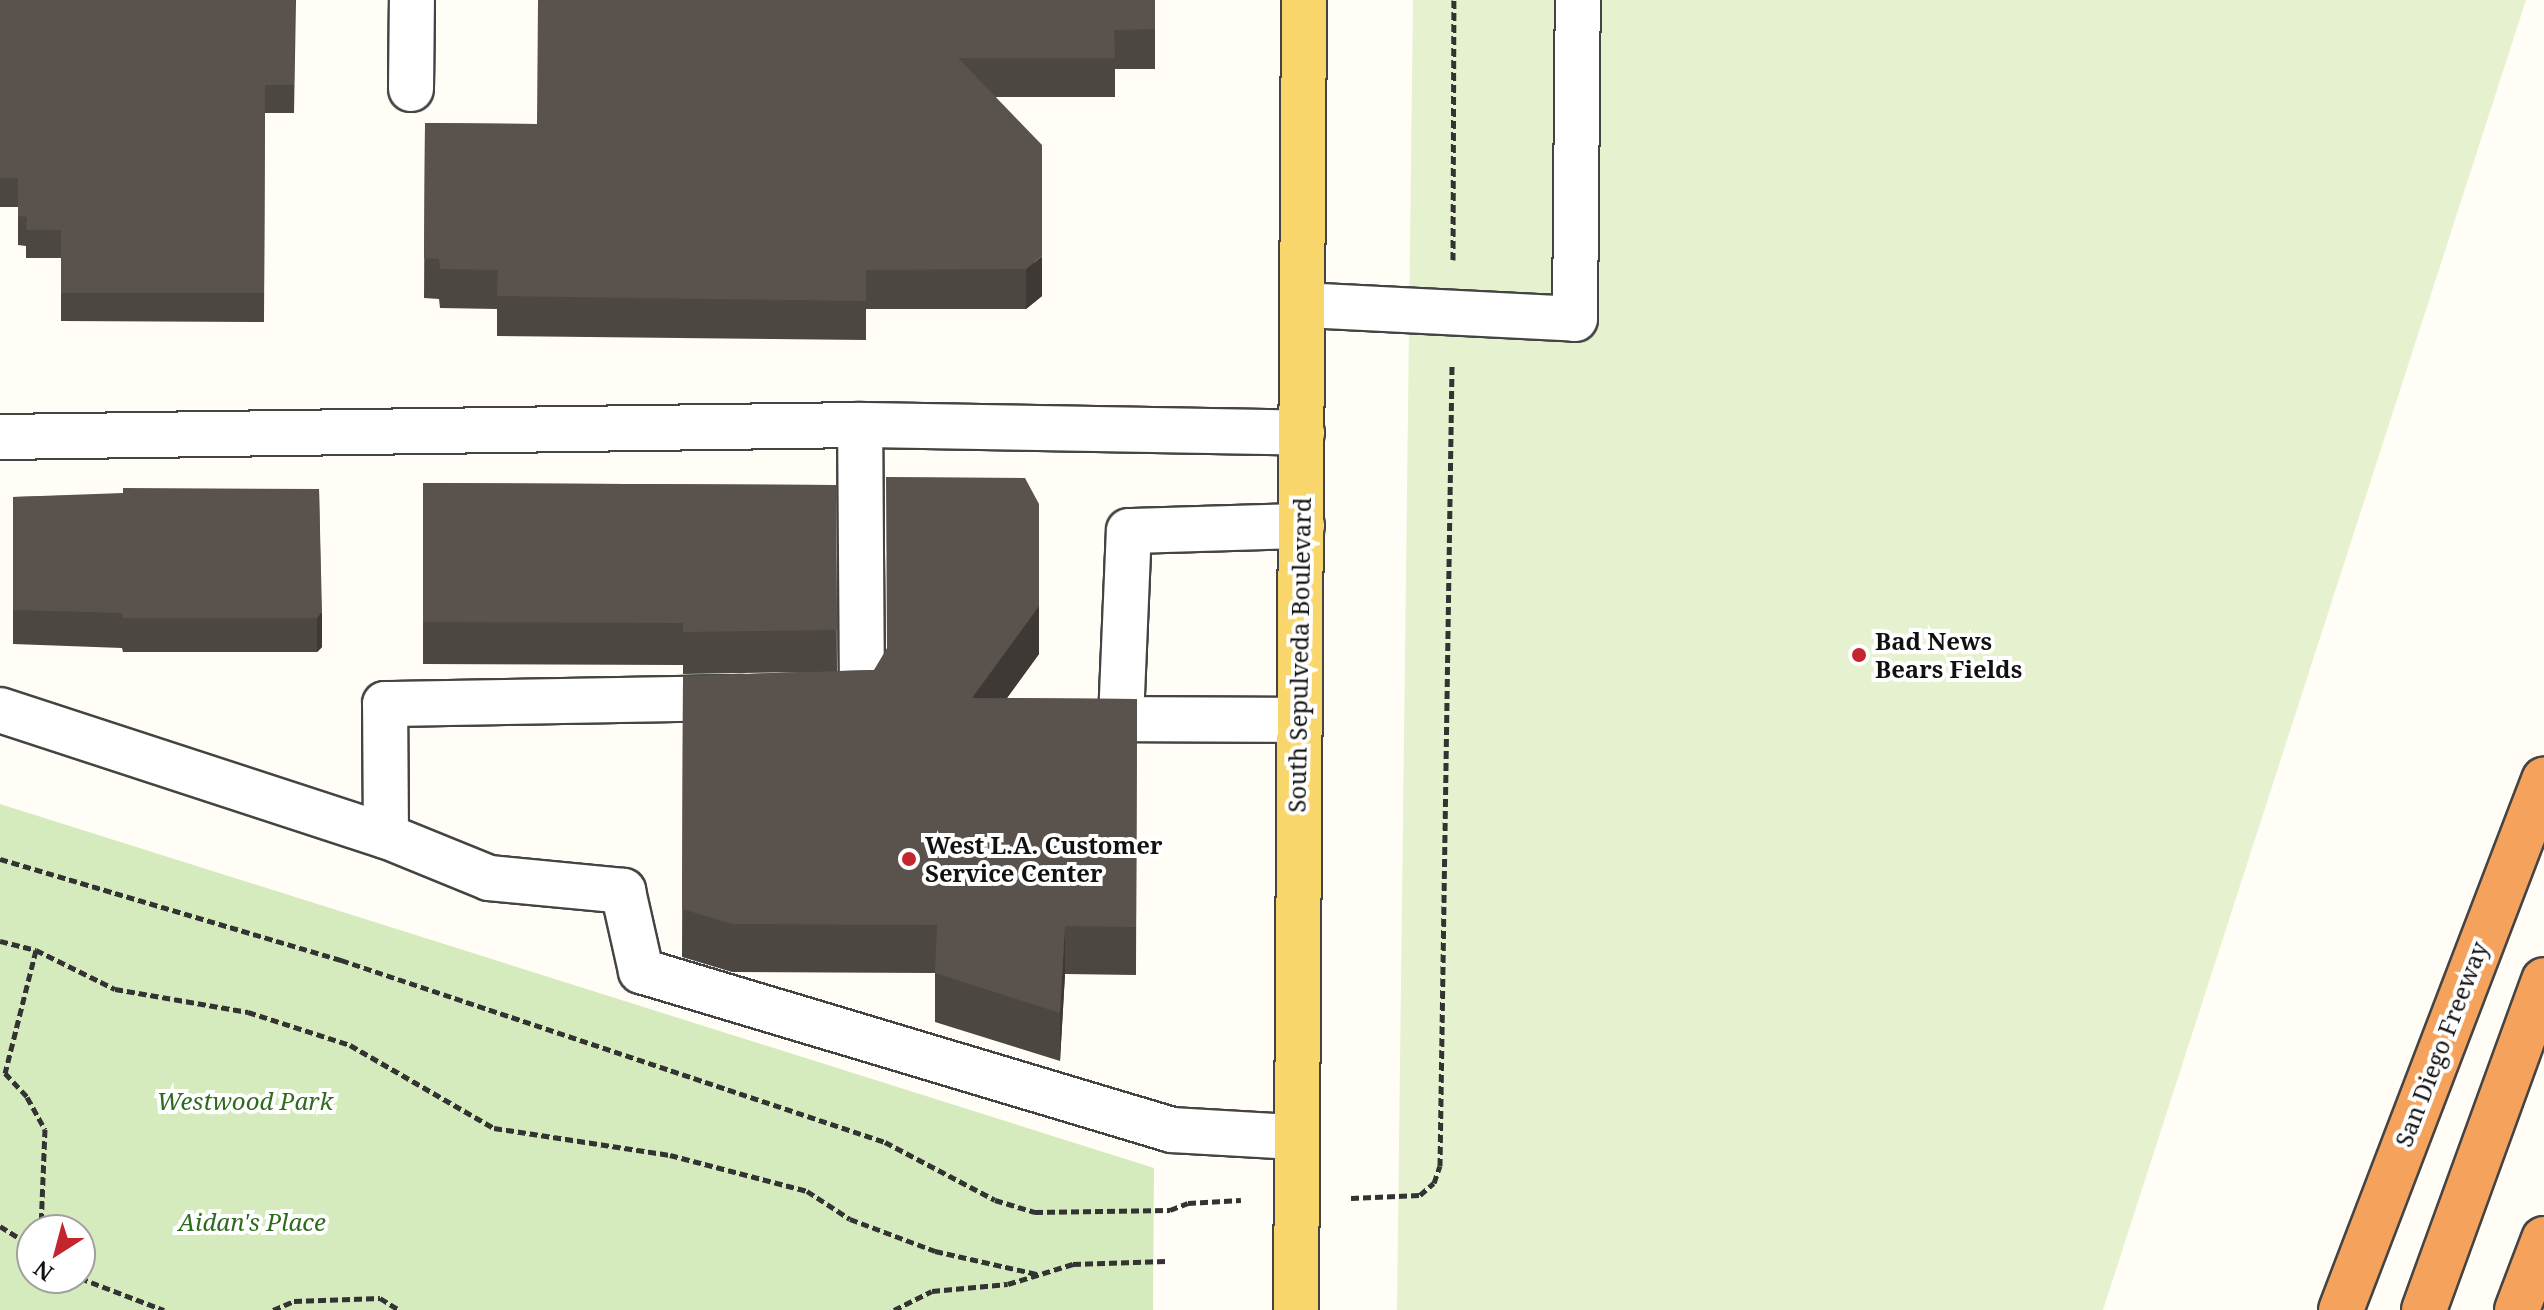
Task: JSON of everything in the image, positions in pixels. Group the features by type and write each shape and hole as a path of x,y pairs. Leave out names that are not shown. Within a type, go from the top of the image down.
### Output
{"highway":[{"name":"San Diego Freeway","path":"2341,1310 2544,780"},
{"path":"2424,1310 2544,980"},
{"path":"2517,1310 2544,1239"}],"main road":[{"name":"South Sepulveda Boulevard","path":"1296,1310 1297,720 1302,526 1304,0"}],"street":[{"path":"411,89 412,0"},
{"path":"1303,305 1453,316 1575,319 1578,0"},
{"path":"0,437 860,425 1302,433"},
{"path":"386,836 385,704 862,696 860,425"},
{"path":"1297,720 1121,719 1129,531 1302,526"},
{"path":"0,710 386,836 489,878 623,891 641,971 1172,1130 1295,1137"}],"path":[{"path":"1373,1198 1420,1195 1434,1183 1440,1166 1453,316 1454,0"},
{"path":"0,859 341,960 870,1137 995,1200 1035,1212 1170,1210 1188,1203"},
{"path":"0,941 36,950 115,989 248,1012 350,1045 494,1128 670,1155 807,1191 850,1219 935,1251 1037,1274"},
{"path":"36,950 2,1072 27,1097 45,1129 42,1214"},
{"path":"894,1310 932,1291 1008,1284 1073,1264 1166,1261"},
{"path":"96,1284 164,1310"},
{"path":"273,1310 294,1301 380,1298 399,1310"}],"green space":[{"name":"Bad News Bears Fields","path":"1413,0 2526,0 2103,1310 1397,1310"},
{"name":"Westwood Park","path":"0,804 1154,1168 1153,1310 0,1310"}],"building":[{"path":"0,0 295,0 294,85 265,85 264,293 61,293 61,230 26,230 27,217 18,216 18,178 0,178"},
{"path":"538,0 1155,0 1155,29 1114,30 1115,58 958,58 1042,145 1042,256 1026,269 866,270 866,301 497,296 498,270 440,269 439,259 424,258 425,123 537,124"},
{"name":"West L.A. Customer Service Center","path":"886,477 1025,478 1039,504 1039,606 972,698 1137,699 1136,927 1065,926 1060,1013 935,973 937,925 732,924 682,909 683,676 874,670 887,648"},
{"path":"423,483 836,485 837,630 683,632 683,623 423,622"},
{"path":"123,488 319,489 322,612 317,618 123,618 122,613 13,610 13,497 123,493"}],"place":[{"name":"Bad News Bears Fields","path":"1859,655"},
{"name":"West L.A. Customer Service Center","path":"909,859"}],"park label":[{"name":"Aidan's Place","path":"252,1222"}]}
